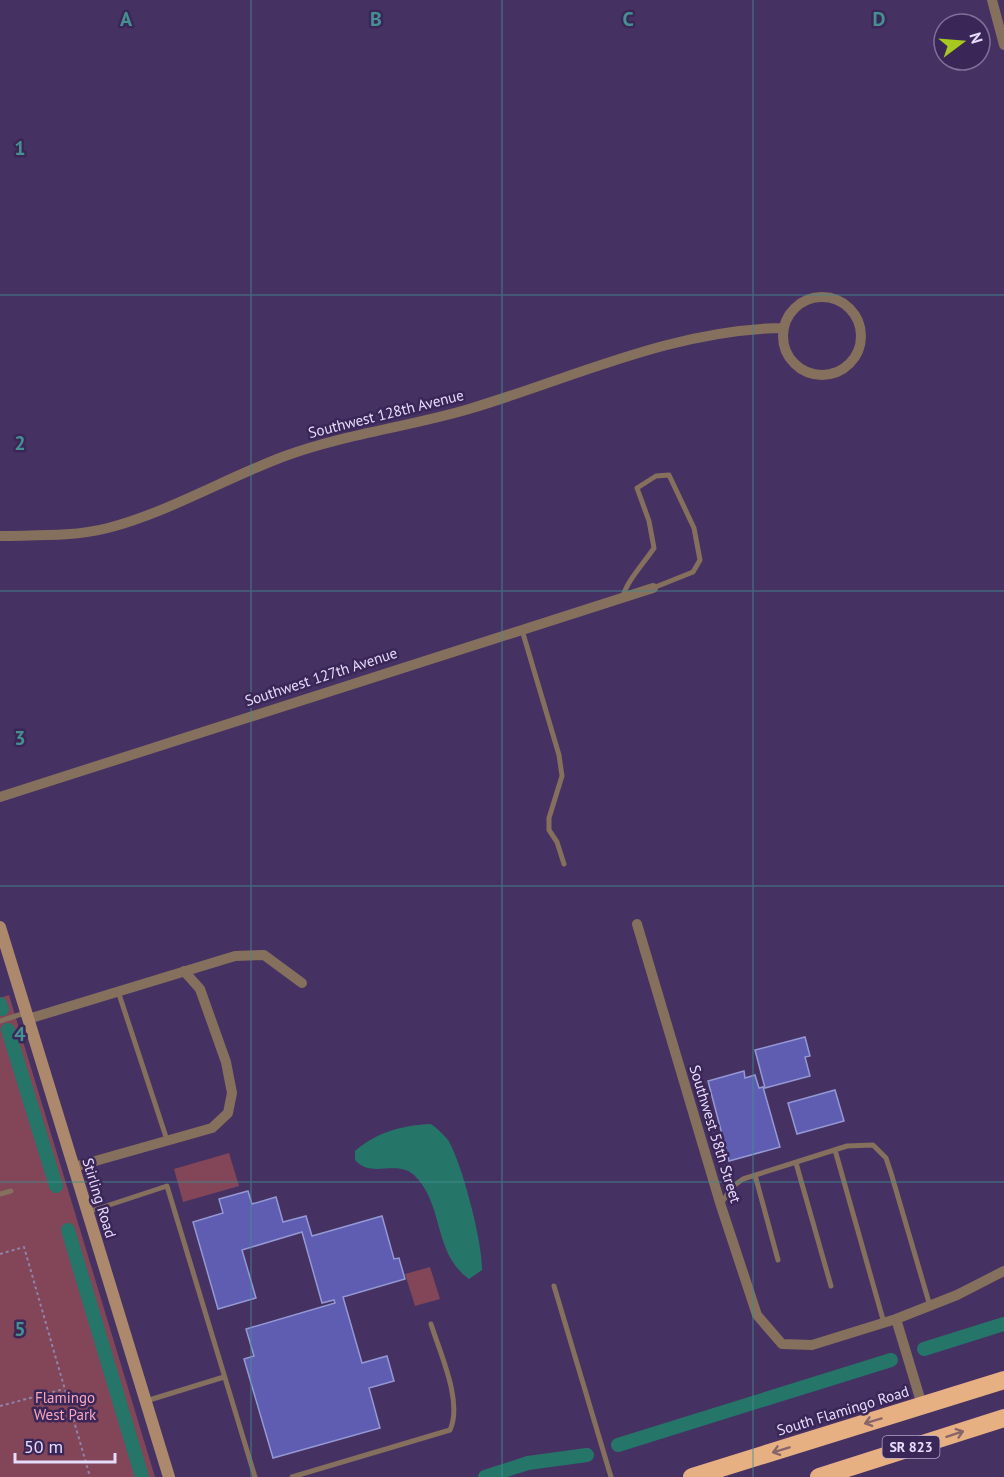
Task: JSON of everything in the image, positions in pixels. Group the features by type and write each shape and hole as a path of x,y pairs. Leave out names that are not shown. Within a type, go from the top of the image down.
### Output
{"highway":[{"name":"South Flamingo Road","path":"692,1477 1004,1380"},
{"name":"SR 823","path":"819,1477 1004,1418"}],"street":[{"path":"992,0 1004,45"},
{"path":"826,297 837,300 847,306 860,324 859,350 842,369 830,374 812,373 795,363 787,353 784,328 788,317 804,301 826,297"},
{"name":"Southwest 128th Avenue","path":"0,536 64,535 107,528 149,515 226,479 288,455 360,433 460,412 609,362 681,342 745,330 784,328"},
{"name":"Southwest 127th Avenue","path":"0,797 521,628 653,588"},
{"name":"Southwest 58th Street","path":"637,924 720,1206 757,1315 782,1344 812,1345 884,1323"},
{"name":"Stirling Road","path":"0,927 169,1477"},
{"path":"27,1016 236,956 264,955 302,983"},
{"path":"74,1167 212,1128 228,1113 232,1093 226,1062 200,989 184,971"},
{"path":"884,1323 930,1306 1004,1271"},
{"path":"896,1319 922,1405"}],"lane":[{"path":"623,597 625,585 637,575 654,548 637,488 656,476 669,475 694,528 700,560 693,572 653,588"},
{"path":"521,628 559,755 562,776 549,818 549,830 557,842 564,864"},
{"path":"118,991 167,1141"},
{"path":"0,1021 27,1016"},
{"path":"720,1206 732,1187 755,1175 835,1150 860,1144 873,1145 886,1158 930,1306"},
{"path":"835,1150 884,1323"},
{"path":"796,1162 831,1286"},
{"path":"755,1175 778,1260"},
{"path":"88,1212 167,1186 255,1477"},
{"path":"0,1194 11,1191"},
{"path":"554,1286 611,1477"},
{"path":"292,1477 450,1430 455,1418 455,1404 431,1324"},
{"path":"146,1401 224,1377"},
{"path":"721,1477 738,1463"}],"path":[{"path":"0,1254 24,1247 90,1477"},
{"path":"0,1406 65,1389"}],"green space":[{"name":"Flamingo West Park","path":"9,995 155,1477 0,1477 0,998"},
{"path":"229,1153 239,1186 183,1202 174,1169"},
{"path":"430,1267 440,1299 415,1306 405,1274"}],"shaded area":[{"path":"431,1124 448,1140 454,1151 471,1204 482,1270 469,1279 457,1268 449,1256 430,1200 424,1187 414,1175 399,1169 368,1168 355,1160 355,1151 381,1134 410,1126"}],"building":[{"path":"805,1037 810,1056 805,1057 810,1076 765,1088 755,1050"},
{"path":"744,1071 745,1078 755,1075 759,1088 763,1087 780,1147 729,1161 708,1081"},
{"path":"835,1090 844,1121 797,1134 788,1103"},
{"path":"248,1191 252,1204 276,1197 283,1222 306,1216 312,1236 382,1216 394,1259 399,1258 405,1279 343,1297 362,1363 387,1356 394,1381 369,1388 380,1428 273,1458 244,1359 254,1356 246,1329 335,1303 334,1300 322,1303 302,1232 242,1250 256,1298 218,1309 193,1222 223,1213 219,1199"}],"waterway":[{"path":"0,1004 2,1009"},
{"path":"8,1030 56,1186"},
{"path":"68,1230 142,1477"},
{"path":"924,1349 1004,1324"},
{"path":"618,1445 891,1360"},
{"path":"485,1477 528,1463 587,1455"}]}
